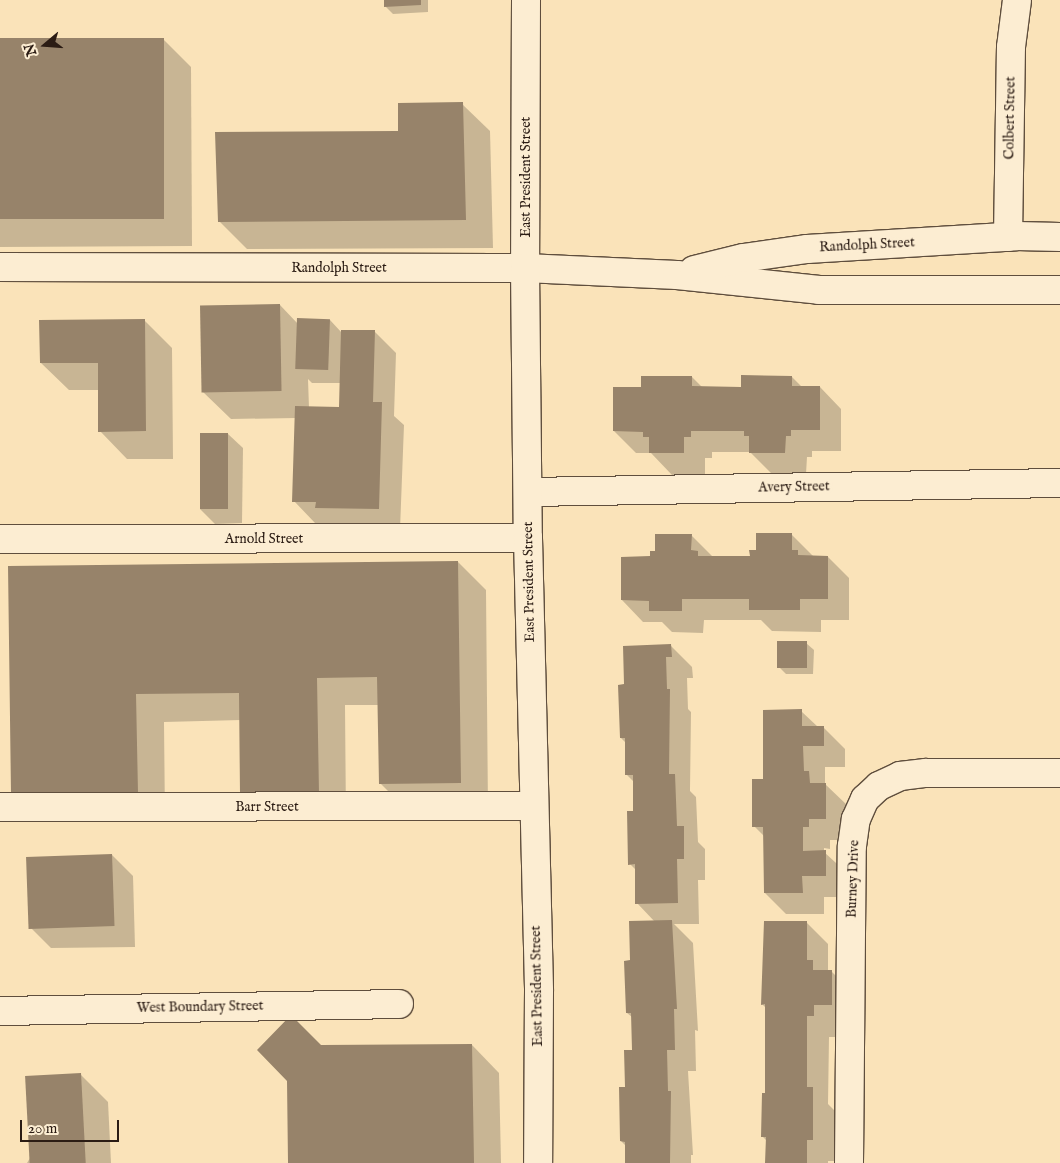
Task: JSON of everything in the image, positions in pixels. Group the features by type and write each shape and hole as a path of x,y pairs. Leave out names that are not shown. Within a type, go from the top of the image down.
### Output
{"street":[{"name":"East President Street","path":"526,0 525,268 533,806 539,991 538,1163"},
{"name":"Colbert Street","path":"1008,237 1011,47 1017,0"},
{"name":"Randolph Street","path":"677,275 743,258 807,249 1008,237 1060,237"},
{"name":"Randolph Street","path":"0,267 525,268 677,275 819,290 1060,290"},
{"name":"Avery Street","path":"528,492 1060,483"},
{"name":"Arnold Street","path":"0,539 528,538"},
{"name":"Burney Drive","path":"849,1163 852,846 856,819 865,799 879,786 900,776 926,773 1060,773"},
{"name":"Barr Street","path":"0,808 533,806"},
{"name":"West Boundary Street","path":"0,1011 399,1004"}],"building":[{"path":"384,0 421,0 421,5 384,7"},
{"path":"0,38 164,38 164,219 0,219"},
{"path":"463,102 466,220 218,222 215,132 398,131 398,103"},
{"path":"280,304 282,391 202,392 200,305"},
{"path":"297,318 330,319 328,370 295,369"},
{"path":"145,319 146,431 98,432 98,363 40,363 39,320"},
{"path":"341,330 375,330 373,402 382,402 379,509 315,508 316,502 292,502 295,406 339,407"},
{"path":"741,375 792,376 792,386 820,386 820,430 791,430 791,436 786,436 785,453 749,453 749,436 744,436 744,431 691,431 691,437 684,437 684,453 649,453 649,437 643,437 643,432 613,431 613,387 641,387 641,376 692,376 692,386 741,387"},
{"path":"200,433 228,433 228,509 200,509"},
{"path":"756,533 792,533 792,550 798,550 798,555 828,556 828,599 800,599 800,610 749,610 749,599 682,599 682,611 649,611 649,601 621,600 621,557 650,556 650,551 655,551 655,534 692,534 691,550 698,551 698,556 750,556 749,550 756,550"},
{"path":"458,561 461,783 379,784 377,677 317,678 319,793 240,794 239,693 136,694 138,793 11,794 8,566"},
{"path":"777,641 807,641 807,668 777,668"},
{"path":"671,644 672,657 666,657 667,689 670,689 669,774 675,774 677,826 684,826 684,859 677,859 678,903 635,904 635,864 628,865 627,811 633,811 633,775 625,775 625,738 620,738 618,685 624,684 623,646"},
{"path":"802,709 802,726 824,726 824,746 803,746 804,771 809,771 810,783 826,783 826,819 809,819 809,827 803,827 803,851 826,850 826,876 802,876 803,893 764,893 763,827 752,827 752,779 763,779 763,710"},
{"path":"112,854 115,926 29,929 26,857"},
{"path":"672,920 677,1009 674,1009 675,1050 667,1050 668,1091 671,1091 670,1163 625,1163 625,1142 620,1141 619,1087 625,1087 624,1050 632,1050 631,1013 626,1013 624,961 630,960 629,921"},
{"path":"764,921 807,921 807,960 813,960 813,970 832,970 832,1005 814,1005 814,1016 807,1016 807,1087 813,1087 813,1140 807,1140 807,1163 765,1163 766,1137 761,1137 762,1093 765,1093 765,1004 761,1005"},
{"path":"291,1015 321,1045 472,1044 474,1163 288,1163 287,1081 257,1050"},
{"path":"81,1073 86,1163 30,1163 25,1076"}]}
